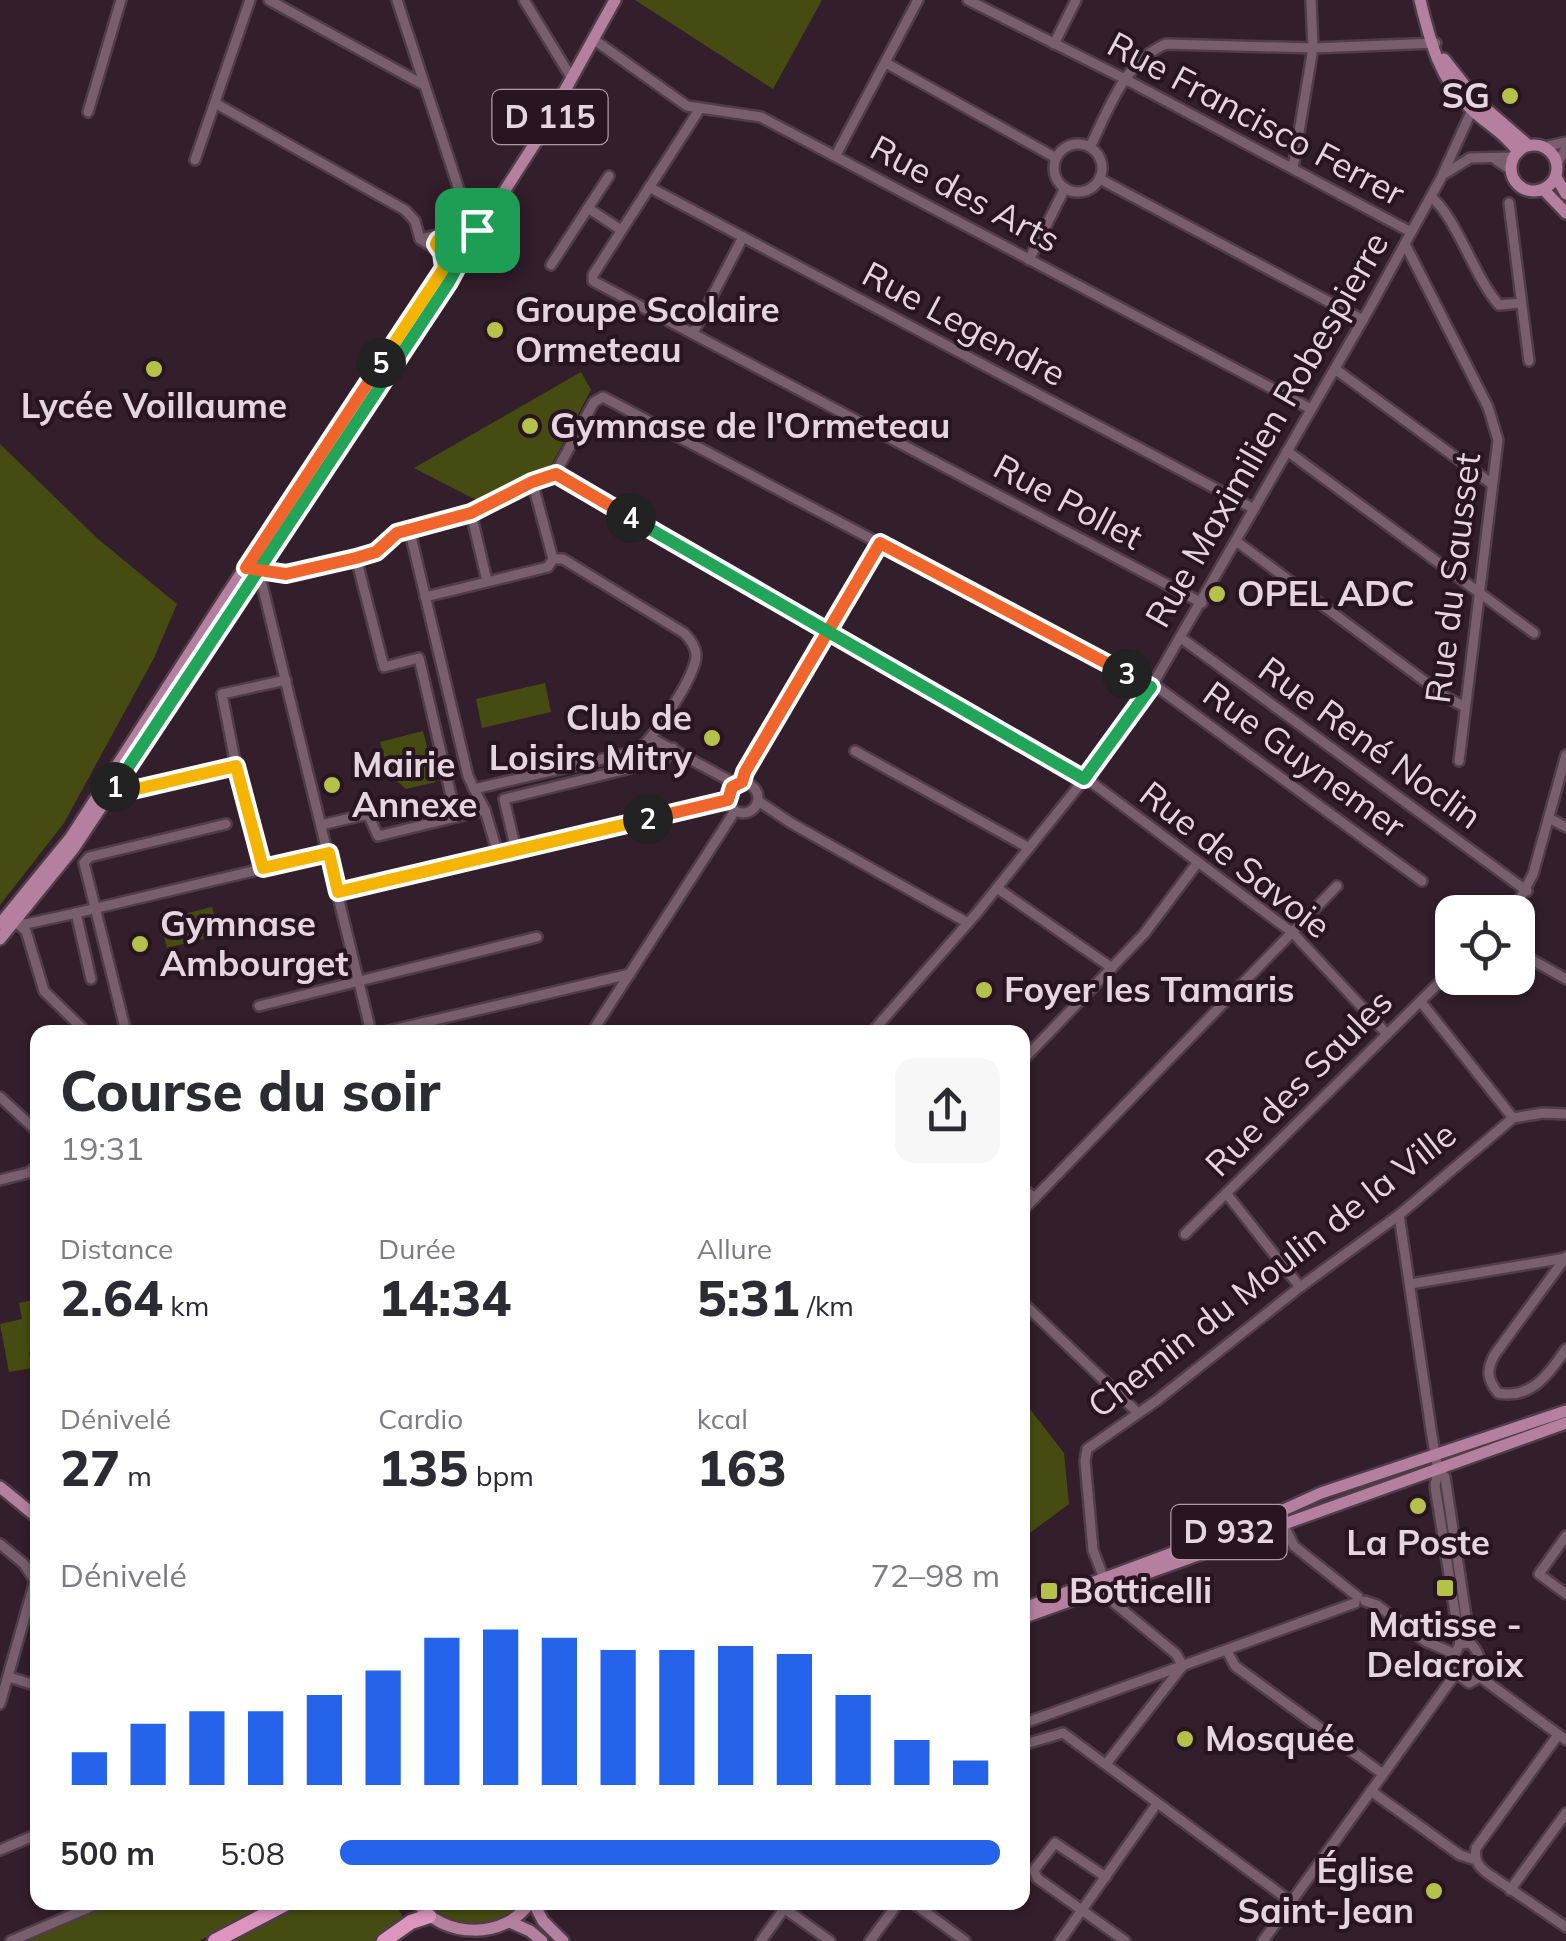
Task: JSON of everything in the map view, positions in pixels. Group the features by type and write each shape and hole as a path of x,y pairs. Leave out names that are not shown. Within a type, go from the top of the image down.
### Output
{"highway":[{"path":"215,1941 273,1910"},
{"path":"384,1941 411,1922 429,1916"}],"main road":[{"name":"D 115","path":"0,939 74,848 259,572 449,254 477,230 539,137 614,0"},
{"path":"1423,0 1433,43 1450,84 1472,110 1506,137 1518,156 1522,188 1543,189 1566,213"},
{"path":"1433,43 1518,156"},
{"path":"1518,156 1544,147 1553,154 1566,194"},
{"path":"1543,189 1556,171"},
{"name":"D 115","path":"0,924 71,838 444,268 449,254"},
{"name":"D 932","path":"1030,1615 1321,1493 1566,1411"},
{"name":"D 932","path":"1030,1606 1283,1524 1566,1423"},
{"path":"0,1487 30,1511"},
{"path":"424,1910 462,1930 510,1922 526,1910"},
{"path":"537,1910 562,1941"},
{"path":"510,1922 542,1941"}],"street":[{"path":"88,112 121,0"},
{"path":"195,160 250,0"},
{"path":"269,0 424,85"},
{"path":"397,0 465,208 477,230"},
{"path":"524,0 572,78"},
{"path":"836,155 918,0"},
{"name":"Rue Francisco Ferrer","path":"968,0 1411,232"},
{"path":"1054,44 1076,0"},
{"path":"1293,168 1313,48 1311,0"},
{"name":"Rue des Arts","path":"593,39 687,106 761,118 1310,409"},
{"path":"1090,147 1125,79 1148,52 1166,44 1313,48 1433,43"},
{"path":"886,63 1056,158"},
{"path":"215,103 405,210 416,221 420,239"},
{"path":"588,208 622,230 699,110"},
{"name":"Rue Maximilien Robespierre","path":"878,1025 997,888 1152,686 1432,197 1472,110"},
{"path":"1074,144 1090,147 1100,157 1100,178 1080,192 1065,188 1056,178 1056,158 1074,144"},
{"path":"1544,147 1566,145 1556,171"},
{"path":"1441,178 1463,161 1518,156"},
{"path":"551,265 610,176"},
{"path":"1100,178 1363,320"},
{"name":"Rue Legendre","path":"649,187 1254,509"},
{"path":"1029,260 1065,188"},
{"path":"1432,197 1443,209 1488,292 1500,305 1521,303"},
{"path":"1508,203 1530,361"},
{"path":"420,239 464,228 477,230"},
{"name":"Rue Pollet","path":"622,230 592,279 1202,603"},
{"path":"443,235 436,244 449,254"},
{"path":"693,333 743,237"},
{"path":"420,239 449,254"},
{"name":"Rue du Sausset","path":"1405,244 1495,423 1498,440 1459,761"},
{"path":"1335,369 1492,484"},
{"name":"Rue Guynemer","path":"556,474 598,396 1152,686 1422,880"},
{"path":"1288,451 1534,633"},
{"path":"246,568 286,574 376,552 408,528 471,513 556,474"},
{"name":"Rue de Savoie","path":"556,474 1084,779 1292,934 1387,1034"},
{"path":"425,596 548,567 553,559 532,482"},
{"path":"471,513 488,582"},
{"path":"408,528 468,776 486,810 498,854"},
{"path":"1236,541 1446,697 1465,706"},
{"path":"735,811 728,800 729,790 739,783 880,543"},
{"path":"356,558 384,667 419,658 456,816"},
{"path":"474,789 637,751 651,738 694,668 694,646 684,633 599,580 563,560 553,559"},
{"path":"259,572 369,1025"},
{"name":"Rue René Noclin","path":"1181,638 1527,891"},
{"path":"263,868 222,694 286,680"},
{"path":"651,738 755,788 758,801 791,823 968,922"},
{"path":"516,850 504,799 664,760 672,748"},
{"path":"855,751 1028,848"},
{"path":"1524,895 1566,755"},
{"path":"112,791 124,792 236,766"},
{"path":"338,892 728,800"},
{"path":"735,811 749,812 758,801"},
{"path":"321,825 368,814 378,836 486,810"},
{"path":"597,1025 735,811"},
{"path":"1549,818 1566,827"},
{"path":"124,1025 84,863 89,858 226,824"},
{"path":"15,923 76,913 329,853"},
{"path":"1030,1052 1144,934 1198,862"},
{"path":"1030,1203 1337,886"},
{"path":"997,888 1112,968"},
{"path":"76,913 91,979"},
{"path":"15,923 26,931 44,991 79,1025"},
{"path":"259,1006 536,937"},
{"path":"1535,962 1566,979"},
{"path":"414,1025 630,974"},
{"name":"Rue des Saules","path":"1185,1234 1435,987"},
{"path":"1420,1002 1512,1118 1566,1114"},
{"path":"0,1097 30,1125"},
{"path":"26,1122 30,1118"},
{"name":"Chemin du Moulin de la Ville","path":"1106,1582 1093,1550 1085,1461 1091,1445 1398,1215 1512,1118"},
{"path":"0,1180 30,1171"},
{"path":"1030,1194 1035,1198"},
{"path":"1226,1194 1300,1287"},
{"path":"1398,1215 1438,1470 1435,1486 1465,1643"},
{"path":"1410,1284 1566,1258"},
{"path":"1566,1258 1495,1354 1488,1376 1498,1393 1508,1396 1543,1382 1566,1350"},
{"path":"1030,1310 1136,1412"},
{"path":"1283,1524 1294,1546 1360,1600 1377,1605 1425,1641 1455,1654"},
{"path":"1566,1536 1539,1574 1566,1594"},
{"path":"0,1544 30,1573"},
{"path":"1106,1582 1117,1608 1176,1654 1183,1666"},
{"path":"0,1704 30,1599"},
{"path":"1030,1721 1360,1600"},
{"path":"1263,1941 1456,1673 1455,1654 1465,1643"},
{"path":"1465,1643 1477,1649 1480,1677 1562,1737 1476,1848 1478,1866 1566,1927"},
{"path":"1227,1651 1235,1666 1383,1774"},
{"path":"1106,1764 1183,1666"},
{"path":"1456,1673 1468,1683 1480,1677"},
{"path":"9,1677 30,1684"},
{"path":"1030,1743 1063,1734 1290,1901"},
{"path":"1371,1790 1460,1855 1476,1860"},
{"path":"1060,1941 1156,1804"},
{"path":"1510,1890 1566,1813"},
{"path":"0,1850 30,1837"},
{"path":"1106,1878 1058,1843 1052,1844 1034,1874 1125,1941"},
{"path":"11,1941 79,1910"},
{"path":"761,1941 784,1910"},
{"path":"792,1910 830,1941"},
{"path":"870,1941 892,1910"},
{"path":"923,1910 965,1941"}],"green space":[{"path":"635,0 822,0 773,89"},
{"name":"Gymnase de l'Ormeteau","path":"581,372 591,390 552,464 480,502 414,468"},
{"path":"0,444 98,539 177,604 154,658 64,823 0,905"},
{"path":"545,683 551,712 482,728 476,699"},
{"path":"423,731 436,782 406,789 388,773 380,742"},
{"path":"212,907 219,935 167,948 160,920"},
{"path":"30,1301 30,1368 9,1372 0,1324 22,1319 19,1303"},
{"path":"1030,1409 1064,1453 1069,1504 1030,1533"},
{"path":"93,1910 254,1910 199,1941 17,1941"},
{"path":"285,1910 399,1910 404,1919 374,1941 228,1941"},
{"path":"514,1910 500,1918 474,1923 437,1912"}],"place":[{"name":"SG","path":"1510,96"},
{"name":"Groupe Scolaire Ormeteau","path":"495,330"},
{"name":"Lycée Voillaume","path":"154,369"},
{"name":"Gymnase de l'Ormeteau","path":"530,426"},
{"name":"OPEL ADC","path":"1217,594"},
{"name":"Club de Loisirs Mitry","path":"712,738"},
{"name":"Mairie Annexe","path":"332,785"},
{"name":"Gymnase Ambourget","path":"140,944"},
{"name":"Foyer les Tamaris","path":"984,990"},
{"name":"La Poste","path":"1418,1506"},
{"name":"Matisse - Delacroix","path":"1445,1588"},
{"name":"Botticelli","path":"1049,1591"},
{"name":"Mosquée","path":"1185,1739"},
{"name":"Église Saint-Jean","path":"1434,1891"}],"route":[{"path":"477,230 455,273 270,556 259,572 236,605 112,791 124,792 236,766 263,868 329,853 338,892 728,800 729,790 742,782 745,772 828,631 880,543 1151,687 1084,779 838,636 828,631 556,474 463,516 408,528 376,552 286,574 259,572 246,568 440,275 444,268 442,253 437,250 438,240 464,228 477,230"}]}
